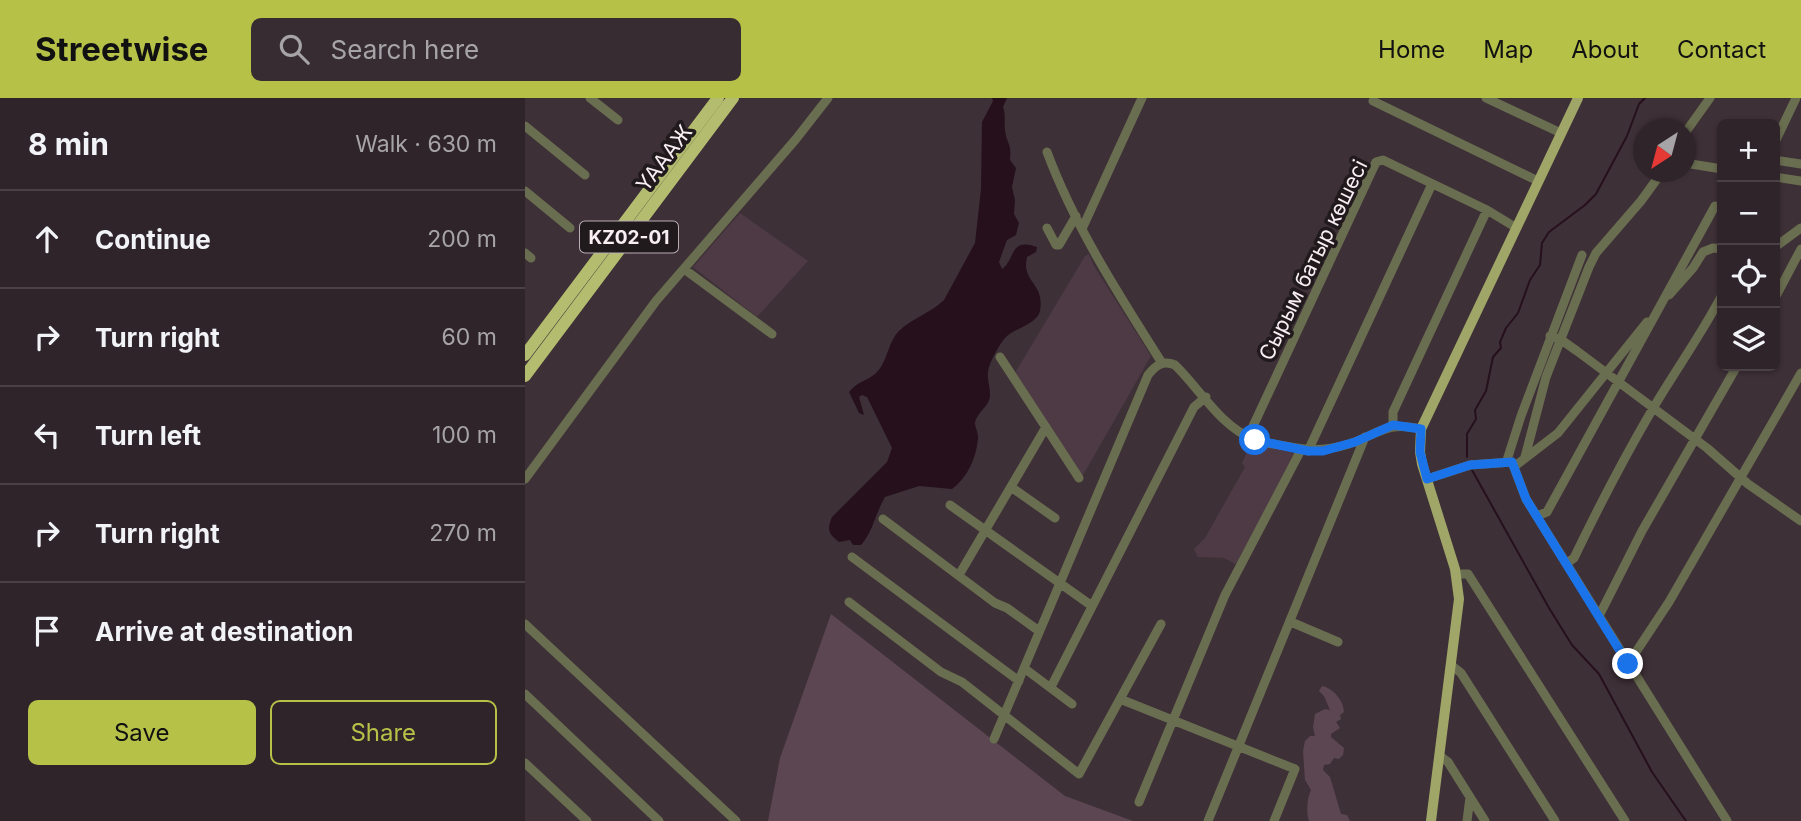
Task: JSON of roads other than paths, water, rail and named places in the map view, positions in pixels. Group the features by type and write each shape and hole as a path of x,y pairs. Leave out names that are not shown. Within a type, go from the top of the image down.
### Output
{"highway":[{"name":"ҮАААЖ","path":"525,355 718,98"},
{"name":"ҮАААЖ","path":"525,376 733,98"}],"main road":[{"path":"1431,821 1459,599 1456,573 1420,452 1421,429 1578,98"}],"street":[{"path":"590,98 618,120"},
{"path":"525,479 656,301 828,98"},
{"path":"1082,229 1143,98"},
{"path":"1486,98 1561,133"},
{"path":"1695,119 1710,98"},
{"path":"1780,132 1796,98"},
{"path":"1373,101 1538,181"},
{"path":"525,126 585,175"},
{"path":"1047,152 1106,274 1162,363 1175,365 1232,426 1248,437 1304,450 1339,447 1393,425 1421,429"},
{"name":"Сырым батыр көшесі","path":"1248,437 1377,162 1383,160 1515,227"},
{"path":"1780,161 1801,163"},
{"path":"1696,165 1717,168"},
{"path":"1780,178 1801,181"},
{"path":"1525,457 1555,337 1596,253 1655,182"},
{"path":"1139,802 1225,595 1304,450 1432,184"},
{"path":"525,191 570,228"},
{"path":"1537,516 1547,512 1715,206"},
{"path":"1393,425 1393,412 1487,211"},
{"path":"1047,228 1059,245 1076,216"},
{"path":"1778,245 1801,228"},
{"path":"1427,479 1470,465 1511,463 1525,457 1558,433 1693,268 1703,252 1717,248"},
{"path":"1780,289 1801,249"},
{"path":"1582,255 1511,463 1526,499 1727,821"},
{"path":"684,269 772,334"},
{"path":"1567,563 1574,558 1605,493 1717,305"},
{"path":"1555,337 1719,457 1740,477 1801,521"},
{"path":"1000,356 1079,478"},
{"path":"994,740 1148,375 1162,363"},
{"path":"1598,616 1642,531 1734,371"},
{"path":"1628,664 1669,602 1801,373"},
{"path":"1051,687 1194,407 1206,397"},
{"path":"959,575 1046,427"},
{"path":"1208,821 1365,437"},
{"path":"1011,487 1055,519"},
{"path":"950,505 1092,606"},
{"path":"883,519 1039,631"},
{"path":"852,557 1019,681"},
{"path":"1456,573 1468,574 1625,821"},
{"path":"849,602 941,672 962,682 1079,774 1161,624"},
{"path":"1291,622 1338,642"},
{"path":"525,624 736,821"},
{"path":"1451,666 1461,673 1555,821"},
{"path":"1024,668 1072,704"},
{"path":"525,694 659,821"},
{"path":"1120,699 1295,769 1274,821"},
{"path":"1441,757 1448,762 1485,821"},
{"path":"525,763 587,821"},
{"path":"1467,821 1470,797"}],"waterway":[{"path":"1467,457 1467,434 1476,419 1475,410 1486,391 1493,357 1501,348 1500,342 1506,328 1518,313 1530,280 1540,265 1542,243 1549,232 1596,194 1627,136 1639,104 1645,98"},
{"path":"1472,470 1549,608 1572,645 1599,674 1652,772 1686,821"}]}
